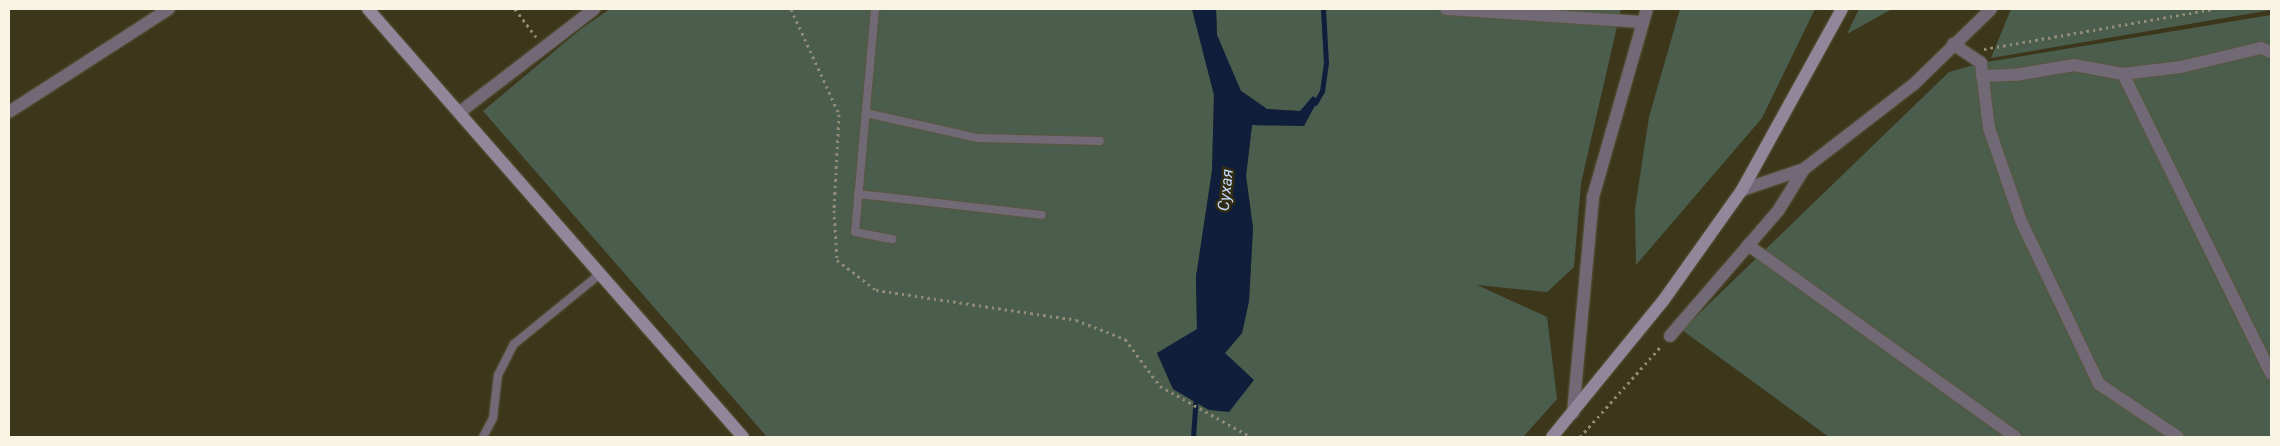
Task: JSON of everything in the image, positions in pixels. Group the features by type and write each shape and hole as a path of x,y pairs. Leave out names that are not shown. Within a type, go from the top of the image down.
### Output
{"main road":[{"path":"368,9 743,437"},
{"path":"1552,437 1663,301 1742,190 1842,9"}],"street":[{"path":"9,112 169,9"},
{"path":"460,112 542,46 594,9"},
{"path":"1446,9 1643,22"},
{"path":"1573,413 1593,197 1647,9"},
{"path":"1742,190 1804,169 1914,84 1991,9"},
{"path":"1953,44 1981,63 1989,128 2022,221 2099,384 2178,437"},
{"path":"1982,76 2015,75 2074,66 2124,74 2181,67 2262,48 2271,52"},
{"path":"2124,74 2271,373"},
{"path":"1670,336 1778,211 1804,169"},
{"path":"1748,246 2015,437"}],"lane":[{"path":"875,9 855,232 892,239"},
{"path":"866,113 978,138 1100,141"},
{"path":"858,194 1042,215"},
{"path":"483,437 493,418 498,375 514,344 600,274"}],"path":[{"path":"515,9 542,46"},
{"path":"791,9 839,114 834,210 837,260 876,290 1076,320 1125,339 1160,386 1251,437"},
{"path":"1965,52 2212,9"},
{"path":"1580,437 1670,336"}],"green space":[{"path":"610,9 1192,9 1214,95 1212,171 1196,277 1197,330 1157,353 1173,389 1209,410 1225,353 1242,333 1249,301 1253,228 1246,176 1252,125 1304,126 1313,96 1301,111 1267,109 1240,90 1217,35 1216,9 1621,9 1581,183 1574,267 1547,292 1477,285 1547,317 1557,399 1523,437 767,437 483,111 581,29"},
{"path":"1680,9 1815,9 1762,118 1636,265 1635,209 1649,117"},
{"path":"1859,9 1892,9 1847,34"},
{"path":"2011,9 2271,9 2271,10 1991,58"},
{"path":"2271,15 2271,437 1829,437 1682,330 1949,72 1981,63"}],"water":[{"path":"1192,9 1216,9 1217,35 1241,91 1267,109 1300,111 1313,96 1318,100 1304,126 1252,125 1246,176 1253,228 1249,301 1242,333 1225,353 1254,380 1229,412 1209,410 1173,389 1157,353 1197,329 1196,277 1212,171 1214,95"}],"waterway":[{"name":"Сухая","path":"1315,103 1322,91 1326,63 1323,9"},
{"name":"Сухая","path":"1193,437 1196,398"}]}
